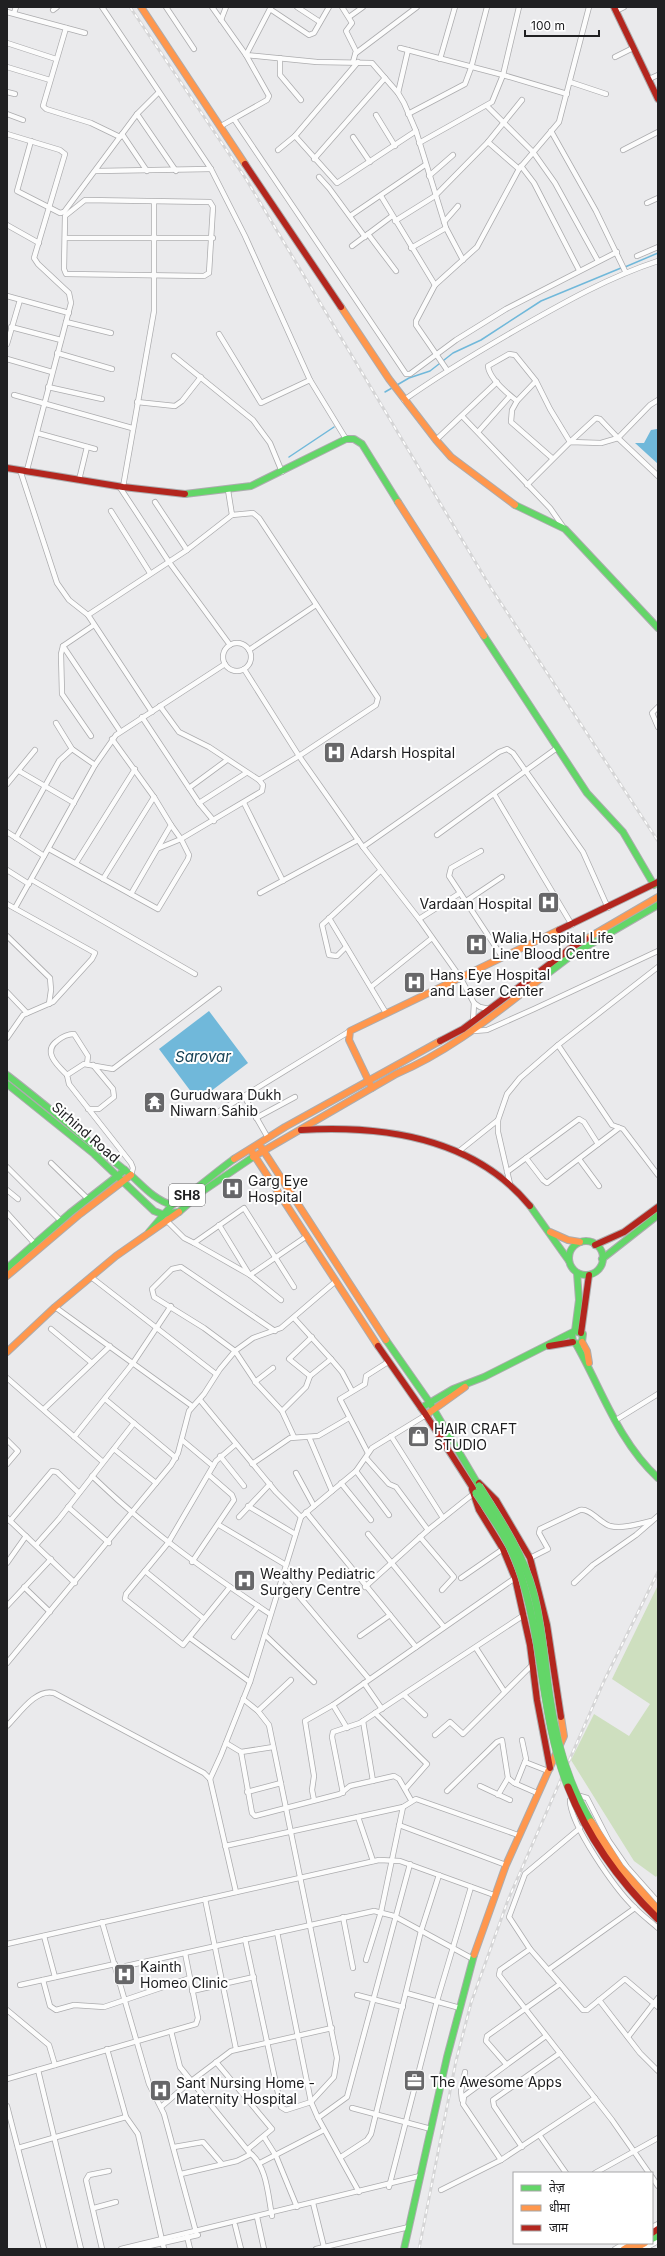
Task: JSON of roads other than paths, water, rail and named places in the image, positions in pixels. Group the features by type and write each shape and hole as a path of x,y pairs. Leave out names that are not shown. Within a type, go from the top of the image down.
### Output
{"street":[{"path":"14,14 16,7"},
{"path":"102,7 158,93 211,169 245,236 310,380 346,439"},
{"path":"141,7 389,379 436,440 451,457 510,503 554,522 564,529 658,628"},
{"path":"166,7 194,49"},
{"path":"212,7 246,55 269,96 266,100 221,126"},
{"path":"221,20 226,7"},
{"path":"297,7 320,22"},
{"path":"246,55 271,8 309,35 314,33 330,7"},
{"path":"278,150 295,136 355,62 356,53 346,31 353,25 342,7"},
{"path":"349,17 363,7"},
{"path":"356,53 417,7"},
{"path":"440,59 455,7"},
{"path":"408,114 462,87 467,81 487,7"},
{"path":"419,143 487,106 494,99 503,75 519,7"},
{"path":"445,368 416,326 418,316 435,285 477,247 520,168 551,131 561,116 589,7"},
{"path":"624,7 615,9 658,99"},
{"path":"7,12 85,33"},
{"path":"66,28 44,100 44,106 46,109 91,123 121,136 147,171"},
{"path":"7,43 56,59"},
{"path":"400,48 471,68 503,75 567,94"},
{"path":"615,57 633,48"},
{"path":"398,93 408,50"},
{"path":"246,55 372,63 398,93 416,131 425,165 446,228 463,260"},
{"path":"280,58 280,75 301,100"},
{"path":"7,67 50,80"},
{"path":"649,79 658,75"},
{"path":"314,159 385,78"},
{"path":"570,82 606,94"},
{"path":"7,92 15,94"},
{"path":"31,141 17,191 58,213 64,212 96,171 136,114 158,93"},
{"path":"395,222 435,196 488,142 522,100"},
{"path":"487,106 533,152 562,194 598,261"},
{"path":"7,114 23,120"},
{"path":"136,114 176,171"},
{"path":"376,115 395,146"},
{"path":"234,119 404,373 410,374 438,356 456,340 506,309 579,270 617,252"},
{"path":"295,136 337,183 416,131"},
{"path":"551,131 570,162 625,270"},
{"path":"623,150 658,132"},
{"path":"7,134 60,150 65,154 34,258 38,264 69,293 71,303 37,433 24,470 57,583 69,600 88,615 152,712"},
{"path":"353,137 370,162"},
{"path":"488,142 520,168 534,183 579,270"},
{"path":"429,176 453,155"},
{"path":"350,216 425,165"},
{"path":"96,171 176,171 211,169"},
{"path":"320,177 396,271"},
{"path":"381,196 395,222 435,285"},
{"path":"648,203 658,198"},
{"path":"82,201 210,202 214,207 211,269 207,275 153,276 66,274 64,269 65,238 66,213 82,201"},
{"path":"154,202 153,316 121,486 170,562 230,645"},
{"path":"444,222 458,206"},
{"path":"352,246 392,216"},
{"path":"7,225 39,242"},
{"path":"411,248 446,228"},
{"path":"65,238 213,238"},
{"path":"637,256 658,246"},
{"path":"404,400 445,368 536,318 625,270 658,261"},
{"path":"7,296 69,313"},
{"path":"7,344 20,300"},
{"path":"66,322 111,333"},
{"path":"11,327 61,340"},
{"path":"219,334 261,402 310,380"},
{"path":"57,353 112,369"},
{"path":"517,401 497,382 489,372 488,366 511,353 515,355 536,381 550,409 570,442"},
{"path":"174,356 253,420 270,443 282,472"},
{"path":"7,359 52,372"},
{"path":"137,402 176,406 201,377"},
{"path":"536,381 517,401 512,410 511,422 552,458"},
{"path":"436,440 497,382"},
{"path":"48,387 102,399"},
{"path":"14,395 132,428"},
{"path":"478,432 510,396"},
{"path":"570,442 601,443 618,438 650,405 658,400"},
{"path":"462,416 556,514 564,529"},
{"path":"527,485 552,458 596,418 600,419 658,476"},
{"path":"37,433 95,449"},
{"path":"7,468 79,480 187,494 251,486 346,439 354,440 362,444 484,637 557,748 594,803 615,823 627,838 656,883 608,908 386,1013 350,1032 218,1112"},
{"path":"79,480 87,446"},
{"path":"228,490 232,515"},
{"path":"155,502 187,550"},
{"path":"111,511 150,573"},
{"path":"88,615 150,573 170,562 232,515 249,512 257,515 375,692 378,702 299,756 259,780"},
{"path":"249,650 316,605"},
{"path":"91,736 61,689 61,654 63,646 94,625"},
{"path":"242,644 249,650 251,658 244,668 234,670 226,664 224,653 230,645 242,644"},
{"path":"63,646 120,731"},
{"path":"15,908 95,765 112,739 120,731 226,664"},
{"path":"244,668 299,756 363,848 419,919 460,977 474,1003 475,1014 472,1023"},
{"path":"159,848 181,839 244,803 262,791 263,785 259,780 203,744 179,732 160,706"},
{"path":"658,707 652,713 658,727"},
{"path":"142,717 199,803 214,821"},
{"path":"56,723 72,749 95,765"},
{"path":"49,849 156,908 160,907 188,859 189,855 181,839 135,769 112,739"},
{"path":"437,835 557,748"},
{"path":"16,838 59,761 72,749"},
{"path":"7,784 35,750"},
{"path":"363,848 499,752 504,750 510,751 526,771 583,852 608,908"},
{"path":"189,788 227,760"},
{"path":"76,863 135,769"},
{"path":"19,771 74,802"},
{"path":"199,803 246,773"},
{"path":"494,794 572,925"},
{"path":"103,879 154,797"},
{"path":"244,803 283,881"},
{"path":"131,894 171,825"},
{"path":"7,832 44,856"},
{"path":"260,893 358,840"},
{"path":"481,851 451,868 449,876 503,958"},
{"path":"7,870 195,974"},
{"path":"346,947 337,956 329,955 321,928 329,918 380,871"},
{"path":"466,901 502,877"},
{"path":"419,919 460,893"},
{"path":"254,1156 396,1074 444,1051 474,1031 496,1008 540,970 571,948 658,897"},
{"path":"7,904 95,953 92,959 48,1004 28,1013 19,1020 7,1038"},
{"path":"658,905 572,955 496,1008 439,1043 369,1079 249,1149 272,1180 388,1362 426,1415 520,1555 533,1591 555,1726 564,1758 579,1799 609,1854 624,1874 658,1910"},
{"path":"329,918 386,1013"},
{"path":"7,936 50,978 51,990 48,1004"},
{"path":"371,987 432,938"},
{"path":"474,1031 487,1030 534,1010 658,951"},
{"path":"510,1184 499,1144 498,1120 501,1107 513,1086 558,1045 658,967"},
{"path":"67,1075 76,1068 88,1064 113,1069 219,989"},
{"path":"7,992 28,1013"},
{"path":"474,1003 480,1007 496,1008"},
{"path":"350,1032 349,1040 372,1088"},
{"path":"7,1276 105,1194 123,1182 130,1171 131,1163 68,1084 67,1075 53,1060 50,1053 52,1045 66,1034 74,1034 88,1056 88,1064"},
{"path":"558,1045 612,1125 623,1129 658,1174"},
{"path":"88,1109 99,1110 114,1097 113,1089 93,1064"},
{"name":"Sirhind Road","path":"7,1075 130,1171"},
{"name":"Sirhind Road","path":"7,1084 94,1154 123,1182"},
{"path":"244,1096 268,1138"},
{"path":"256,1118 295,1097"},
{"path":"507,1172 579,1119 584,1122 598,1144"},
{"path":"458,1152 498,1120"},
{"path":"299,1130 319,1128 375,1130 416,1136 458,1152 484,1166 510,1184 548,1231 577,1272 579,1300 576,1333 577,1343 587,1351 589,1364 616,1420 632,1447 655,1476 658,1484"},
{"path":"526,1158 543,1180 548,1183 619,1128"},
{"path":"258,1144 264,1150 401,1363 432,1406 475,1488 507,1542 522,1577 534,1624 550,1733 576,1806 592,1838 611,1868 658,1919"},
{"name":"SH8","path":"130,1171 160,1201 172,1205 184,1198 198,1185 249,1149"},
{"name":"SH8","path":"123,1182 154,1211 162,1214 179,1212 203,1191 254,1156"},
{"path":"580,1159 599,1186"},
{"path":"51,1164 88,1199"},
{"path":"7,1167 61,1221"},
{"path":"7,1268 34,1243 110,1181 117,1176 130,1171"},
{"path":"7,1190 18,1199"},
{"path":"149,1232 162,1214 172,1205"},
{"path":"596,1245 624,1232 658,1207"},
{"path":"194,1243 242,1208 245,1209 294,1288"},
{"path":"7,1352 55,1307 91,1277 149,1232 179,1212"},
{"path":"7,1213 34,1243"},
{"path":"602,1259 658,1215"},
{"path":"167,1221 180,1235 250,1275 281,1300"},
{"path":"219,1225 250,1275"},
{"path":"548,1231 568,1240 596,1245 601,1251 602,1259 598,1269 589,1274 577,1272"},
{"path":"250,1275 307,1236"},
{"path":"569,1262 570,1252 580,1242"},
{"path":"275,1331 178,1266 172,1269 152,1289 154,1297 171,1306 235,1351 255,1382 282,1411 294,1437"},
{"path":"576,1333 589,1274"},
{"path":"91,1277 156,1329 216,1374"},
{"path":"7,1663 132,1514 176,1458 192,1406 200,1400 216,1374 235,1351 253,1338 275,1331 294,1318 336,1281"},
{"path":"74,1437 133,1363 171,1306"},
{"path":"55,1307 192,1406"},
{"path":"294,1318 342,1372 352,1391"},
{"path":"51,1330 92,1364"},
{"path":"543,1347 577,1343 583,1338 576,1333"},
{"path":"236,1892 210,1779 250,1682 301,1517 356,1471 368,1453 426,1415 432,1406 452,1389 466,1386 543,1347 576,1333"},
{"path":"310,1376 289,1359 312,1337"},
{"path":"44,1409 110,1346"},
{"path":"282,1411 306,1387 310,1376 331,1359"},
{"path":"368,1453 340,1399 366,1383 366,1376 388,1362"},
{"path":"255,1382 273,1368"},
{"path":"7,1378 103,1462"},
{"path":"616,1420 658,1394"},
{"path":"105,1399 176,1458"},
{"path":"200,1400 252,1464 301,1517"},
{"path":"421,1408 432,1406"},
{"path":"252,1464 286,1440 294,1437 318,1436 349,1418"},
{"path":"36,1545 68,1508 78,1493 134,1423"},
{"path":"392,1436 443,1518"},
{"path":"309,1437 332,1491"},
{"path":"7,1440 18,1452 7,1464"},
{"path":"182,1440 213,1466"},
{"path":"230,1587 185,1644 181,1644 126,1601 126,1594 168,1543 220,1456 236,1444"},
{"path":"114,1448 156,1483"},
{"path":"220,1456 244,1486"},
{"path":"366,1458 388,1484 396,1487 428,1530"},
{"path":"75,1582 9,1519 52,1471 57,1472 78,1493"},
{"path":"356,1471 389,1515"},
{"path":"296,1473 314,1506"},
{"path":"192,1562 219,1525 234,1498 209,1475"},
{"path":"92,1476 132,1514 192,1562 270,1614"},
{"path":"341,1483 371,1520"},
{"path":"239,1517 270,1484"},
{"path":"365,1587 475,1488"},
{"path":"475,1488 479,1510 504,1549 515,1578 524,1615 529,1628 537,1700 549,1769"},
{"path":"404,2249 419,2178 473,1959 494,1895 518,1835 537,1793 564,1740 565,1731 545,1625 530,1558 496,1500 475,1488"},
{"path":"248,1506 295,1534"},
{"path":"68,1508 108,1543"},
{"path":"530,1558 548,1549 539,1533 540,1529 580,1510 586,1511 600,1521 612,1526 630,1526 651,1521"},
{"path":"306,1512 365,1587 416,1647"},
{"path":"574,1583 593,1565 636,1535 658,1516"},
{"path":"219,1525 286,1565"},
{"path":"368,1534 444,1627"},
{"path":"7,1563 26,1536"},
{"path":"420,1537 454,1577 442,1590"},
{"path":"462,1578 504,1549"},
{"path":"7,1606 51,1560"},
{"path":"146,1571 204,1619"},
{"path":"282,1576 369,1679"},
{"path":"314,1800 312,1790 314,1776 304,1723 333,1705 515,1578"},
{"path":"24,1587 50,1612"},
{"path":"234,1637 258,1606"},
{"path":"360,1636 390,1615"},
{"path":"343,1793 332,1734 363,1721 376,1713 524,1615"},
{"path":"265,1635 314,1682"},
{"path":"190,1638 250,1682"},
{"path":"476,1648 504,1691"},
{"path":"435,1735 449,1722 464,1734 504,1691 533,1664"},
{"path":"258,1711 291,1680"},
{"path":"364,1683 382,1709"},
{"path":"7,1726 39,1695 48,1691 198,1770 210,1779"},
{"path":"404,1695 425,1715"},
{"path":"243,1700 258,1711 269,1725 309,1924 332,2028 337,2058 336,2071 332,2080 311,2102 282,2109 245,1939"},
{"path":"333,1705 347,1728"},
{"path":"376,1713 427,1764 406,1788"},
{"path":"363,1721 373,1782"},
{"path":"448,1791 500,1740 503,1742 508,1778 498,1795"},
{"path":"516,1784 525,1762 526,1753 522,1740"},
{"path":"226,1743 241,1752 273,1747"},
{"path":"241,1752 248,1792 254,1815 286,1809 343,1793 350,1786 397,1777 406,1788 411,1800"},
{"path":"525,1762 549,1769"},
{"path":"508,1778 516,1784 537,1793"},
{"path":"248,1792 281,1783"},
{"path":"480,1786 510,1800"},
{"path":"658,1902 627,1867 609,1841 587,1798 580,1796 570,1800 572,1812 580,1828 612,1881 635,1908 658,1928"},
{"path":"226,1846 403,1807 411,1800 421,1800 518,1835"},
{"path":"366,1960 381,1912 403,1807"},
{"path":"358,1817 373,1861"},
{"path":"399,1825 506,1865"},
{"path":"580,1828 531,1868 520,1881 509,1917 530,1949 583,2010 587,2010 625,1979 656,2006"},
{"path":"594,1852 596,1840 602,1838 609,1841"},
{"path":"7,1944 373,1861 391,1860 410,1864 494,1895"},
{"path":"318,2118 347,2097 394,1916 410,1864"},
{"path":"341,2157 367,2140 376,2114 421,1931 439,1874"},
{"path":"390,2186 437,2001 471,1887"},
{"path":"205,1899 216,1946 236,2049"},
{"path":"548,1970 635,1908"},
{"path":"126,1966 368,1911 381,1912 394,1916 473,1959"},
{"path":"343,1917 353,1968"},
{"path":"102,1922 149,2084 161,2106 174,2146 196,2232"},
{"path":"277,1932 311,2102 324,2130 341,2157 359,2192"},
{"path":"44,1936 55,1977"},
{"path":"530,1949 499,1972 546,2036 595,2098 648,2172"},
{"path":"7,2079 194,2025 198,2022 184,1953"},
{"path":"20,1985 114,1964"},
{"path":"192,1991 254,1977"},
{"path":"43,1980 50,2006 53,2009 79,2005 101,2008 190,1978"},
{"path":"506,2064 486,2038 560,1984"},
{"path":"406,1993 460,2008"},
{"path":"357,1995 403,2008"},
{"path":"628,2037 656,2006 658,1998"},
{"path":"599,2000 628,2037 658,2071"},
{"path":"7,2010 49,2045 55,2065"},
{"path":"161,2106 216,2062 236,2049 332,2028"},
{"path":"171,2031 178,2064 190,2082 260,2163 272,2215"},
{"path":"462,2100 466,2092 546,2036"},
{"path":"107,2049 126,2118 138,2134 164,2249"},
{"path":"522,2147 494,2106 493,2100 560,2053"},
{"path":"181,2174 241,2160 271,2131 271,2127 216,2062"},
{"path":"38,2070 56,2138 81,2249"},
{"path":"465,2072 461,2091 462,2100 501,2160"},
{"path":"441,2190 501,2160 540,2136 595,2098"},
{"path":"7,2106 44,2249"},
{"path":"352,2108 431,2129"},
{"path":"18,2148 126,2118"},
{"path":"260,2163 324,2130"},
{"path":"540,2136 565,2172"},
{"path":"264,2137 276,2156 297,2207"},
{"path":"597,2172 658,2138"},
{"path":"174,2146 203,2142 222,2164"},
{"path":"102,2249 87,2178 109,2171"},
{"path":"187,2236 196,2232 272,2215 419,2178"},
{"path":"272,2215 297,2207 313,2205 359,2192 390,2186"},
{"path":"94,2208 116,2202"},
{"path":"313,2205 324,2247"},
{"path":"121,2249 187,2236 235,2225 257,2218"},
{"path":"257,2218 264,2249"},
{"path":"235,2225 241,2249"},
{"path":"316,2249 409,2227"},
{"path":"187,2236 190,2249"},
{"path":"136,2249 162,2241"},
{"path":"618,2247 630,2244"},
{"path":"634,2249 643,2244"},
{"path":"644,2249 653,2244"}],"water":[{"path":"657,429 658,464 635,443 644,443 651,430"},
{"name":"Sarovar","path":"209,1011 248,1063 198,1101 159,1049"}],"waterway":[{"path":"625,267 658,253"},
{"path":"397,385 409,378 430,371 453,353 481,340 541,301 621,268"},
{"path":"385,392 392,388"},
{"path":"289,457 334,427"}],"railway":[{"path":"130,7 246,179 491,588 658,841"},
{"path":"419,2249 456,2061 471,2003 508,1900 604,1681 658,1572"}],"place":[{"name":"Adarsh Hospital","path":"335,752"},
{"name":"Vardaan Hospital","path":"548,903"},
{"name":"Walia Hospital Life Line Blood Centre","path":"477,945"},
{"name":"Hans Eye Hospital and Laser Center","path":"415,982"},
{"name":"Gurudwara Dukh Niwarn Sahib","path":"154,1102"},
{"name":"Garg Eye Hospital","path":"232,1188"},
{"name":"HAIR CRAFT STUDIO","path":"419,1436"},
{"name":"Wealthy Pediatric Surgery Centre","path":"244,1581"},
{"name":"Kainth Homeo Clinic","path":"125,1974"},
{"name":"The Awesome Apps","path":"414,2081"},
{"name":"Sant Nursing Home - Maternity Hospital","path":"161,2090"}]}
